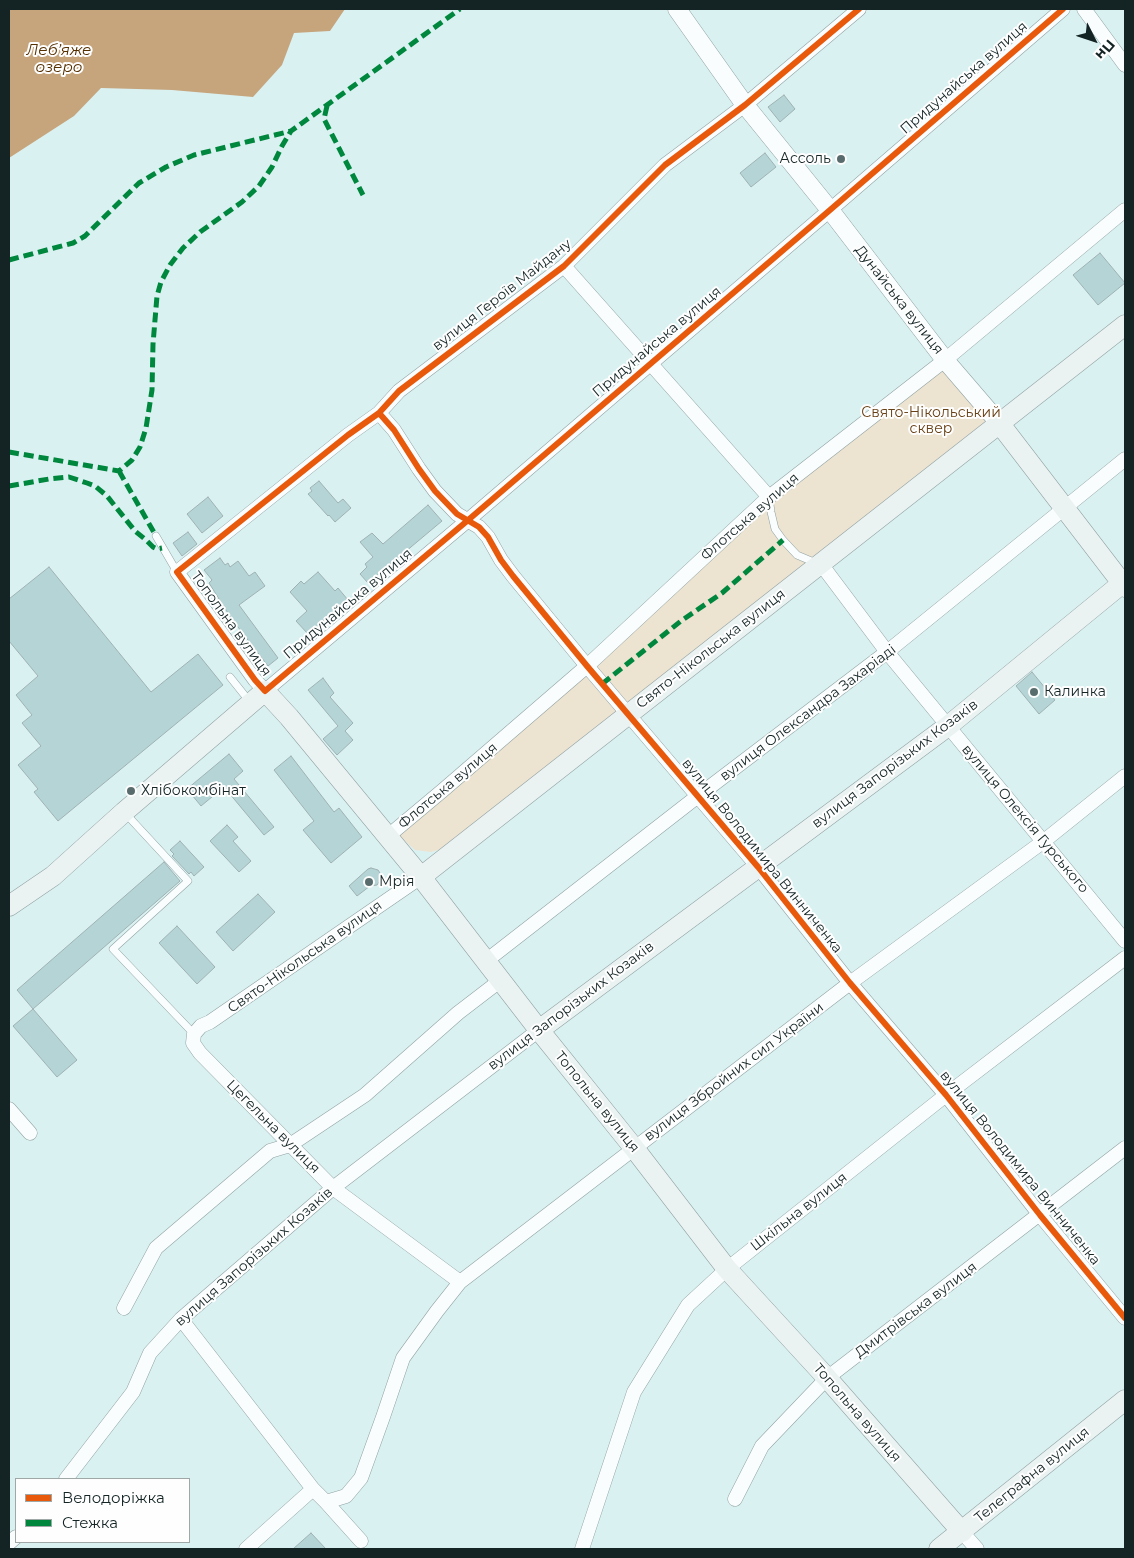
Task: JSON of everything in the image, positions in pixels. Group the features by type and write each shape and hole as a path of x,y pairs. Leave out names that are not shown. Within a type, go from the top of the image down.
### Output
{"main road":[{"name":"Свято-Нікольська вулиця","path":"421,877 1125,325"},
{"name":"Дунайська вулиця","path":"1000,424 1124,584"},
{"name":"вулиця Запорізьких Козаків","path":"539,1030 948,726 1124,584"},
{"name":"Придунайська вулиця","path":"9,906 52,876 257,697"},
{"name":"Топольна вулиця","path":"257,697 289,717 421,877 727,1269 827,1378 962,1532"},
{"name":"Телеграфна вулиця","path":"939,1549 1125,1400"}],"street":[{"name":"Дунайська вулиця","path":"677,9 745,106 830,210 945,360 1000,424"},
{"name":"вулиця Героїв Майдану","path":"177,572 341,441 379,413 399,391 564,266 665,165 745,106 859,9"},
{"name":"Придунайська вулиця","path":"257,697 467,521 1063,9"},
{"path":"1084,9 1125,65"},
{"name":"Флотська вулиця","path":"387,837 587,666 769,497 945,360 1125,210"},
{"path":"564,266 769,497"},
{"name":"вулиця Володимира Винниченка","path":"379,413 394,430 419,469 449,507 467,521 479,527 488,536 507,568 587,666 758,867 850,983 946,1094 1040,1215 1125,1318"},
{"name":"вулиця Олександра Захаріаді","path":"486,961 887,652 1125,459"},
{"name":"вулиця Олексія Гурського","path":"821,564 887,652 1125,941"},
{"name":"Топольна вулиця","path":"177,572 255,680 257,697"},
{"name":"вулиця Збройних сил України","path":"326,1502 346,1496 361,1478 403,1358 460,1282 850,983 1044,841 1125,776"},
{"name":"Свято-Нікольська вулиця","path":"194,1034 201,1026 210,1022 421,877"},
{"name":"Шкільна вулиця","path":"582,1549 634,1392 688,1305 727,1269 946,1094 1125,958"},
{"path":"124,1308 156,1248 270,1151 290,1145 365,1096 458,1013 500,980"},
{"name":"вулиця Запорізьких Козаків","path":"67,1478 133,1392 150,1353 181,1318 333,1188 539,1030"},
{"name":"Цегельна вулиця","path":"194,1034 193,1043 200,1053 333,1188 460,1282"},
{"path":"9,1109 30,1133"},
{"name":"Дмитрівська вулиця","path":"735,1499 762,1446 827,1378 1125,1148"},
{"path":"181,1318 313,1489 361,1541"},
{"path":"246,1549 313,1489"},
{"name":"Топольна вулиця","path":"962,1532 977,1549"}],"lane":[{"path":"769,497 775,529 783,540 797,555 811,562 821,564"},
{"path":"156,536 177,572"},
{"path":"230,677 257,697"},
{"path":"124,812 188,881 113,949 194,1034"}],"green space":[{"name":"Свято-Нікольський сквер","path":"943,370 984,414 985,422 980,429 449,847 431,852 415,850 398,835 779,497 934,373"}],"water":[{"name":"Леб’яже озеро","path":"9,9 345,9 330,31 294,33 282,65 253,97 172,90 101,88 74,116 9,158"}],"building":[{"path":"784,95 795,109 780,122 768,107"},
{"path":"765,153 776,167 751,187 740,173"},
{"path":"1100,253 1125,283 1098,305 1073,275"},
{"path":"319,481 338,503 343,499 351,508 335,522 308,494 312,491 310,488"},
{"path":"208,497 223,516 202,533 187,514"},
{"path":"428,505 442,521 368,583 360,574 367,567 365,564 373,557 360,542 372,533 383,544"},
{"path":"188,532 197,544 182,556 173,543"},
{"path":"220,558 225,565 228,563 230,567 238,561 249,576 255,572 265,586 239,605 278,658 268,666 231,618 209,583 212,580 204,570"},
{"path":"49,567 151,692 198,654 223,685 58,821 34,792 38,789 18,765 41,746 22,723 32,715 16,695 38,676 9,641 9,599"},
{"path":"318,572 335,591 338,588 348,600 308,634 296,621 307,611 290,592 301,581 304,584"},
{"name":"Калинка","path":"1032,672 1055,700 1039,714 1016,686"},
{"path":"323,678 334,693 330,697 353,723 345,731 353,740 337,755 323,739 338,726 308,690"},
{"path":"229,754 243,771 234,779 274,827 264,835 224,787 201,806 187,789"},
{"path":"291,756 334,812 339,808 362,837 331,863 303,830 314,821 274,770"},
{"path":"227,825 238,837 233,841 251,861 239,872 210,841"},
{"path":"180,841 204,867 194,876 191,872 189,874 172,856 174,854 170,850"},
{"path":"164,862 180,881 33,1009 17,990"},
{"name":"Мрія","path":"371,868 378,870 382,876 381,879 377,885 370,886 357,896 349,886"},
{"path":"258,894 275,912 233,951 216,932"},
{"path":"177,926 215,967 197,984 159,943"},
{"path":"33,1009 77,1060 57,1077 13,1026"},
{"path":"311,1533 326,1549 293,1549"}],"marked path":[{"path":"9,452 119,471 132,460 140,447 146,428 152,390 157,296 161,282 170,265 183,248 200,232 242,202 259,186 272,167 291,131 460,9"},
{"path":"327,106 324,119 363,195"},
{"path":"9,260 73,243 85,236 139,183 166,167 194,155 291,131"},
{"path":"119,471 156,536"},
{"path":"9,486 69,477 95,486 107,496 135,531 153,547 157,549 162,548"},
{"path":"602,684 681,621 722,593 783,540"}],"cycle path":[{"path":"859,9 745,105 665,165 564,266 399,391 379,413 348,435 177,572 265,691 467,521 1063,9"},
{"path":"379,413 394,430 435,491 457,514 479,527 488,537 513,576 758,867 850,983 946,1095 1040,1215 1125,1318"}],"place":[{"name":"Ассоль","path":"841,159"},
{"name":"Калинка","path":"1034,692"},
{"name":"Хлібокомбінат","path":"131,791"},
{"name":"Мрія","path":"369,882"}]}
